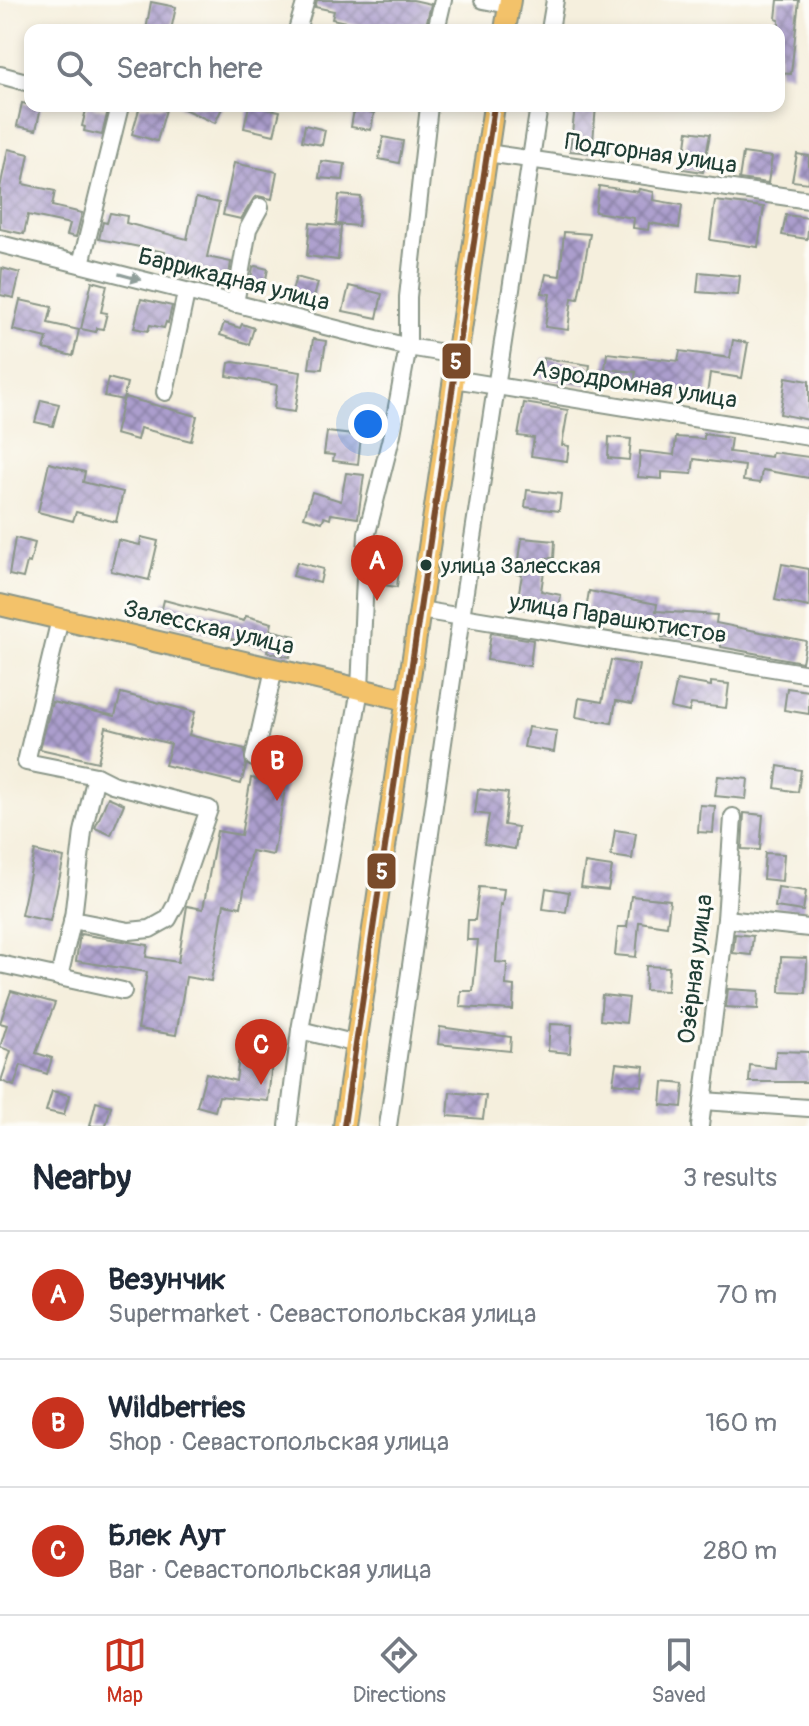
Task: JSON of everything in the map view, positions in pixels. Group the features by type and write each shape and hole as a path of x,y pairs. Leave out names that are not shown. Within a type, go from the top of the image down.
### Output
{"main road":[{"path":"506,24 509,3"},
{"path":"344,1126 493,112"},
{"name":"Залесская улица","path":"0,605 407,700"}],"street":[{"path":"299,24 306,0"},
{"path":"437,24 443,0"},
{"path":"483,0 509,3"},
{"path":"551,24 555,0"},
{"path":"0,75 24,81"},
{"path":"81,264 119,112"},
{"path":"288,1126 300,1030 360,689 367,533 392,434 408,347 408,297 428,112"},
{"path":"388,1126 538,112"},
{"name":"Подгорная улица","path":"487,153 809,200"},
{"path":"235,304 248,229 260,207"},
{"name":"Баррикадная улица","path":"0,244 408,347 457,355"},
{"path":"165,392 186,293"},
{"name":"Аэродромная улица","path":"454,379 809,437"},
{"name":"улица Парашютистов","path":"420,610 809,674"},
{"path":"60,619 26,762 96,776 112,784 209,809 168,919 150,929 129,931 72,920"},
{"path":"273,765 254,758 274,669"},
{"path":"59,977 72,920 83,832 96,776"},
{"name":"Озёрная улица","path":"700,1126 726,919 733,817"},
{"path":"726,919 809,928"},
{"path":"0,964 123,991"},
{"path":"300,1030 357,1044"},
{"path":"703,1101 809,1108"}],"building":[{"path":"317,0 413,0 431,4 426,24 354,24 332,19 334,11 315,7"},
{"path":"778,0 799,0 791,74 785,74 785,24 779,24 776,19"},
{"path":"151,2 176,7 172,24 147,24"},
{"path":"22,103 24,112 40,112 36,130 17,126"},
{"path":"86,112 108,112 102,135 84,131 85,127 82,126"},
{"path":"138,112 165,112 157,141 132,134"},
{"path":"190,112 220,112 215,123"},
{"path":"248,112 280,112 274,135 244,128"},
{"path":"354,112 374,113 371,130 351,127"},
{"path":"574,112 595,112 592,153 570,151"},
{"path":"305,125 325,130 322,145 302,141"},
{"path":"688,131 710,134 703,172 683,169"},
{"path":"383,137 403,141 399,163 379,159"},
{"path":"8,149 29,154 23,184 55,191 52,206 82,213 76,237 67,235 70,224 28,215 24,234 0,229 0,188"},
{"path":"743,153 772,157 768,183 739,179"},
{"path":"797,154 809,156 809,183 792,181"},
{"path":"321,161 345,164 343,180 319,178"},
{"path":"234,163 277,172 272,199 254,198 241,219 223,215"},
{"path":"599,186 654,192 653,200 682,205 679,228 649,223 648,230 633,228 634,218 595,212"},
{"path":"339,195 361,197 358,226 336,224"},
{"path":"196,198 219,203 207,257 231,262 228,282 183,277 185,269 162,264 165,252 99,239 103,222 107,223 110,213 127,216 126,223 187,239"},
{"path":"715,201 764,207 758,247 710,240"},
{"path":"786,215 809,218 807,239 782,235"},
{"path":"310,223 341,226 338,260 307,256"},
{"path":"564,232 590,234 578,299 572,298 568,330 545,327 550,294 542,293 546,274 560,276"},
{"path":"255,266 268,269 263,293 249,290"},
{"path":"2,268 20,273 14,298 0,295"},
{"path":"699,272 740,276 738,295 697,292"},
{"path":"296,277 318,283 312,304 290,298"},
{"path":"92,281 107,285 101,312 107,313 103,329 97,328 96,332 81,329"},
{"path":"349,286 382,294 377,318 343,311"},
{"path":"141,299 172,306 164,328 150,325 148,331 134,328"},
{"path":"20,300 52,307 48,323 79,330 73,356 44,349 47,338 13,330"},
{"path":"224,323 254,328 249,344 220,335"},
{"path":"313,339 326,341 322,369 309,368"},
{"path":"733,340 748,343 742,378 710,373 707,395 634,382 636,372 605,369 607,353 678,361 680,351 730,358"},
{"path":"543,358 590,365 587,385 540,378"},
{"path":"229,363 301,372 295,412 274,409 277,385 227,376"},
{"path":"786,377 809,381 809,420 780,414"},
{"path":"108,378 127,383 123,400 104,396"},
{"path":"124,397 197,416 191,441 140,428 137,440 115,434"},
{"path":"41,400 59,404 53,426 35,422"},
{"path":"524,403 568,410 562,445 569,446 567,461 531,456 534,438 518,436"},
{"path":"327,432 361,436 358,464 333,461 334,455 324,454"},
{"path":"704,434 731,438 729,452 771,457 772,452 809,457 809,478 762,470 760,483 743,481 745,466 694,459 692,474 662,472 662,479 638,477 640,451 674,455 676,437 704,439"},
{"path":"609,437 631,439 629,460 608,458"},
{"path":"49,463 85,472 83,482 123,492 116,522 76,512 73,521 38,512"},
{"path":"346,473 364,475 358,518 331,514 330,519 324,517 322,522 304,517 312,492 341,501"},
{"path":"527,490 561,494 559,511 525,507"},
{"path":"141,537 158,541 149,580 111,571 118,540 140,545"},
{"path":"15,538 35,543 23,578 9,575"},
{"path":"522,538 555,541 554,558 546,558 541,591 561,595 558,615 516,608 522,575 517,574"},
{"path":"378,558 400,561 397,587 376,584"},
{"path":"297,562 323,569 320,583 293,576"},
{"path":"782,564 809,569 809,607 775,600"},
{"path":"589,591 657,604 656,611 717,615 716,623 806,641 802,662 721,647 721,643 662,637 663,633 635,629 636,624 585,617"},
{"path":"164,600 244,621 246,616 272,623 270,630 295,636 290,657 267,652 268,648 159,621"},
{"path":"491,633 533,640 530,666 487,660"},
{"path":"611,660 639,665 632,704 616,701 612,723 576,717 579,698 602,702"},
{"path":"677,680 711,686 711,682 729,684 726,708 691,704 689,712 671,708"},
{"path":"787,688 809,691 809,714 784,710"},
{"path":"121,693 195,712 189,735 245,749 246,765 241,784 165,765 171,744 106,727 98,762 40,749 52,702 115,716"},
{"path":"528,727 557,731 554,752 524,747"},
{"path":"778,766 801,770 798,792 775,788"},
{"path":"718,776 748,779 746,799 715,796"},
{"path":"251,778 286,784 273,855 251,851 241,907 224,904 211,981 186,977 176,1035 138,1029 147,972 76,961 80,934 148,945 146,957 178,962 187,906 203,909 217,831 241,835"},
{"path":"478,789 508,793 504,825 518,827 515,849 484,844 489,815 475,813"},
{"path":"108,797 124,804 111,835 95,828"},
{"path":"700,805 715,806 713,833 698,832"},
{"path":"744,813 763,815 760,850 742,849"},
{"path":"615,830 636,833 632,859 611,856"},
{"path":"35,851 64,858 50,921 21,915"},
{"path":"765,853 784,854 782,881 763,879"},
{"path":"585,863 612,867 608,890 581,887"},
{"path":"479,887 504,889 496,962 507,963 506,985 514,986 513,1010 460,1007 461,991 473,991 478,940 467,940 468,920 475,920"},
{"path":"778,887 806,891 803,911 775,907"},
{"path":"546,888 569,892 566,912 543,909"},
{"path":"631,896 670,900 667,926 639,922 636,957 615,955 618,927 627,927"},
{"path":"735,934 753,936 751,955 733,953"},
{"path":"781,957 807,958 806,993 780,992"},
{"path":"646,966 669,967 667,991 645,990"},
{"path":"728,989 759,991 758,1009 726,1007"},
{"path":"11,991 55,1003 36,1053 52,1058 47,1074 21,1065 14,1086 1,1081 11,1051 0,1047 7,1025 0,1023"},
{"path":"602,995 629,998 626,1023 600,1020"},
{"path":"550,1024 572,1025 570,1053 548,1051"},
{"path":"440,1027 511,1037 510,1051 438,1044"},
{"path":"240,1049 273,1052 268,1101 219,1096 215,1111 197,1106 206,1073 236,1081"},
{"path":"776,1051 809,1052 809,1082 749,1082 750,1065 775,1068"},
{"path":"616,1063 644,1066 642,1086 613,1083"},
{"path":"663,1082 684,1084 682,1107 661,1105"},
{"path":"52,1091 69,1095 64,1115 46,1111"},
{"path":"450,1092 486,1096 483,1119 448,1116"},
{"path":"96,1102 111,1106 106,1126 90,1126"}],"transit line":[{"name":"5","path":"344,1126 493,112"}],"place":[{"name":"улица Залесская","path":"426,565"},
{"name":"Везунчик","path":"377,601"},
{"name":"Wildberries","path":"277,801"},
{"name":"Блек Аут","path":"261,1085"}]}
